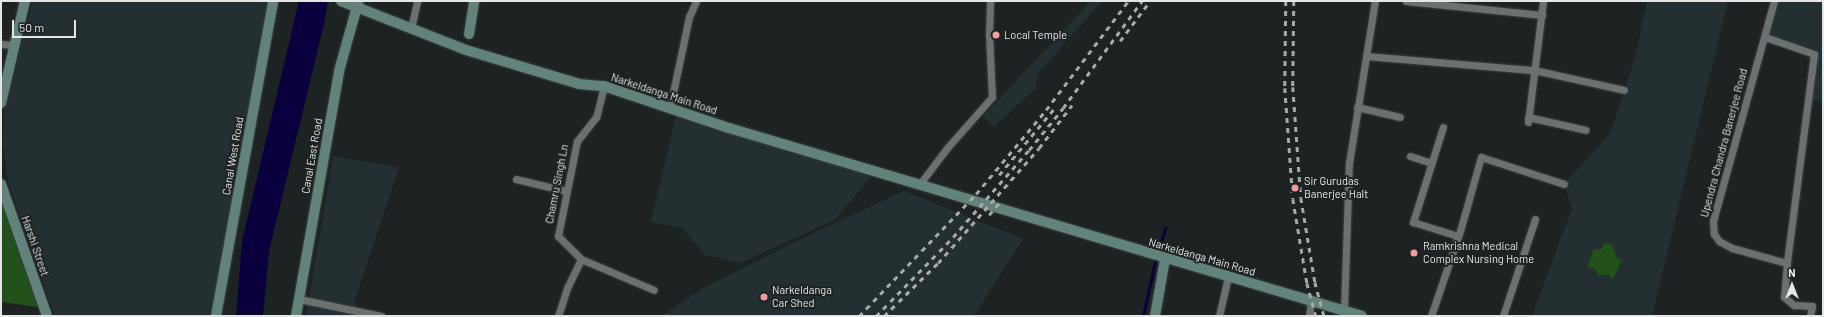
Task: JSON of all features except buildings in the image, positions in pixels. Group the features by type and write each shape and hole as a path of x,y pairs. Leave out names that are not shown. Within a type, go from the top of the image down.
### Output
{"main road":[{"path":"1,104 25,1"},
{"name":"Canal West Road","path":"216,316 273,1"},
{"path":"469,34 474,1"},
{"name":"Narkeldanga Main Road","path":"351,3 466,50 573,82 604,86 919,185 1228,278 1362,316"},
{"name":"Canal East Road","path":"296,316 351,3"},
{"name":"Harshi Street","path":"1,184 47,316"},
{"path":"1155,316 1165,259"}],"street":[{"path":"411,28 417,1"},
{"path":"670,107 689,17 696,1"},
{"path":"919,185 947,148 992,97 989,34 990,1"},
{"path":"1344,311 1349,163 1375,1"},
{"path":"1406,1 1542,15"},
{"path":"1543,1 1528,119 1586,130"},
{"name":"Upendra Chandra Banerjee Road","path":"1774,1 1713,221 1714,234 1719,241 1732,248 1787,263"},
{"path":"1765,37 1814,54 1784,297 1794,305 1812,306 1810,316"},
{"path":"1,44 15,45"},
{"path":"1366,56 1534,70 1624,90"},
{"name":"Chamru Singh Ln","path":"604,86 596,117 576,141 558,236 581,259 654,290"},
{"path":"1357,108 1400,117"},
{"path":"1443,127 1413,222 1458,236"},
{"path":"1410,156 1432,163"},
{"path":"1431,316 1458,236 1481,157 1564,184"},
{"path":"516,179 566,191"},
{"path":"1503,316 1535,219"},
{"path":"558,316 568,286 581,259"},
{"path":"1219,316 1228,278"},
{"path":"299,299 381,316"},
{"path":"1309,316 1311,302"}],"shaded area":[{"path":"33,1 268,1 212,316 55,316 8,181 3,145 4,111"},
{"path":"299,1 328,1 324,24 269,251 263,316 236,316 242,241"},
{"path":"1086,1 1102,1 1037,75 1036,88 994,127 983,116 1088,4"},
{"path":"1647,1 1728,1 1652,316 1532,316 1572,208 1564,184 1610,134 1636,54"},
{"path":"1778,1 1823,1 1823,101 1811,100 1817,50 1769,36"},
{"path":"676,116 871,176 835,220 740,263 705,255 682,228 651,222"},
{"path":"333,156 399,167 354,302 357,305 356,316 306,316"},
{"path":"904,191 1023,239 974,316 661,316 707,286 813,233"}],"green space":[{"path":"1,199 38,307 1,302"},
{"path":"1605,243 1612,244 1617,258 1622,259 1613,280 1609,275 1598,275 1594,268 1589,269 1588,264 1594,249 1600,250"}],"waterway":[{"path":"1158,253 1165,228"},
{"path":"1143,316 1156,258"}],"railway":[{"path":"859,316 976,194 1046,110 1128,1"},
{"path":"876,316 953,237 1029,150 1063,108 1142,1"},
{"path":"1120,41 1150,1"},
{"path":"1286,1 1285,88 1293,199 1307,283 1316,316"},
{"path":"1294,1 1293,87 1301,198 1315,282 1324,316"},
{"path":"884,316 938,263 1039,148 1072,105"},
{"path":"999,175 1053,110"},
{"path":"989,215 999,203"}],"place":[{"name":"Local Temple","path":"996,35"},
{"name":"Sir Gurudas Banerjee Halt","path":"1295,188"},
{"name":"Ramkrishna Medical Complex Nursing Home","path":"1414,253"},
{"name":"Narkeldanga Car Shed","path":"764,297"}]}
